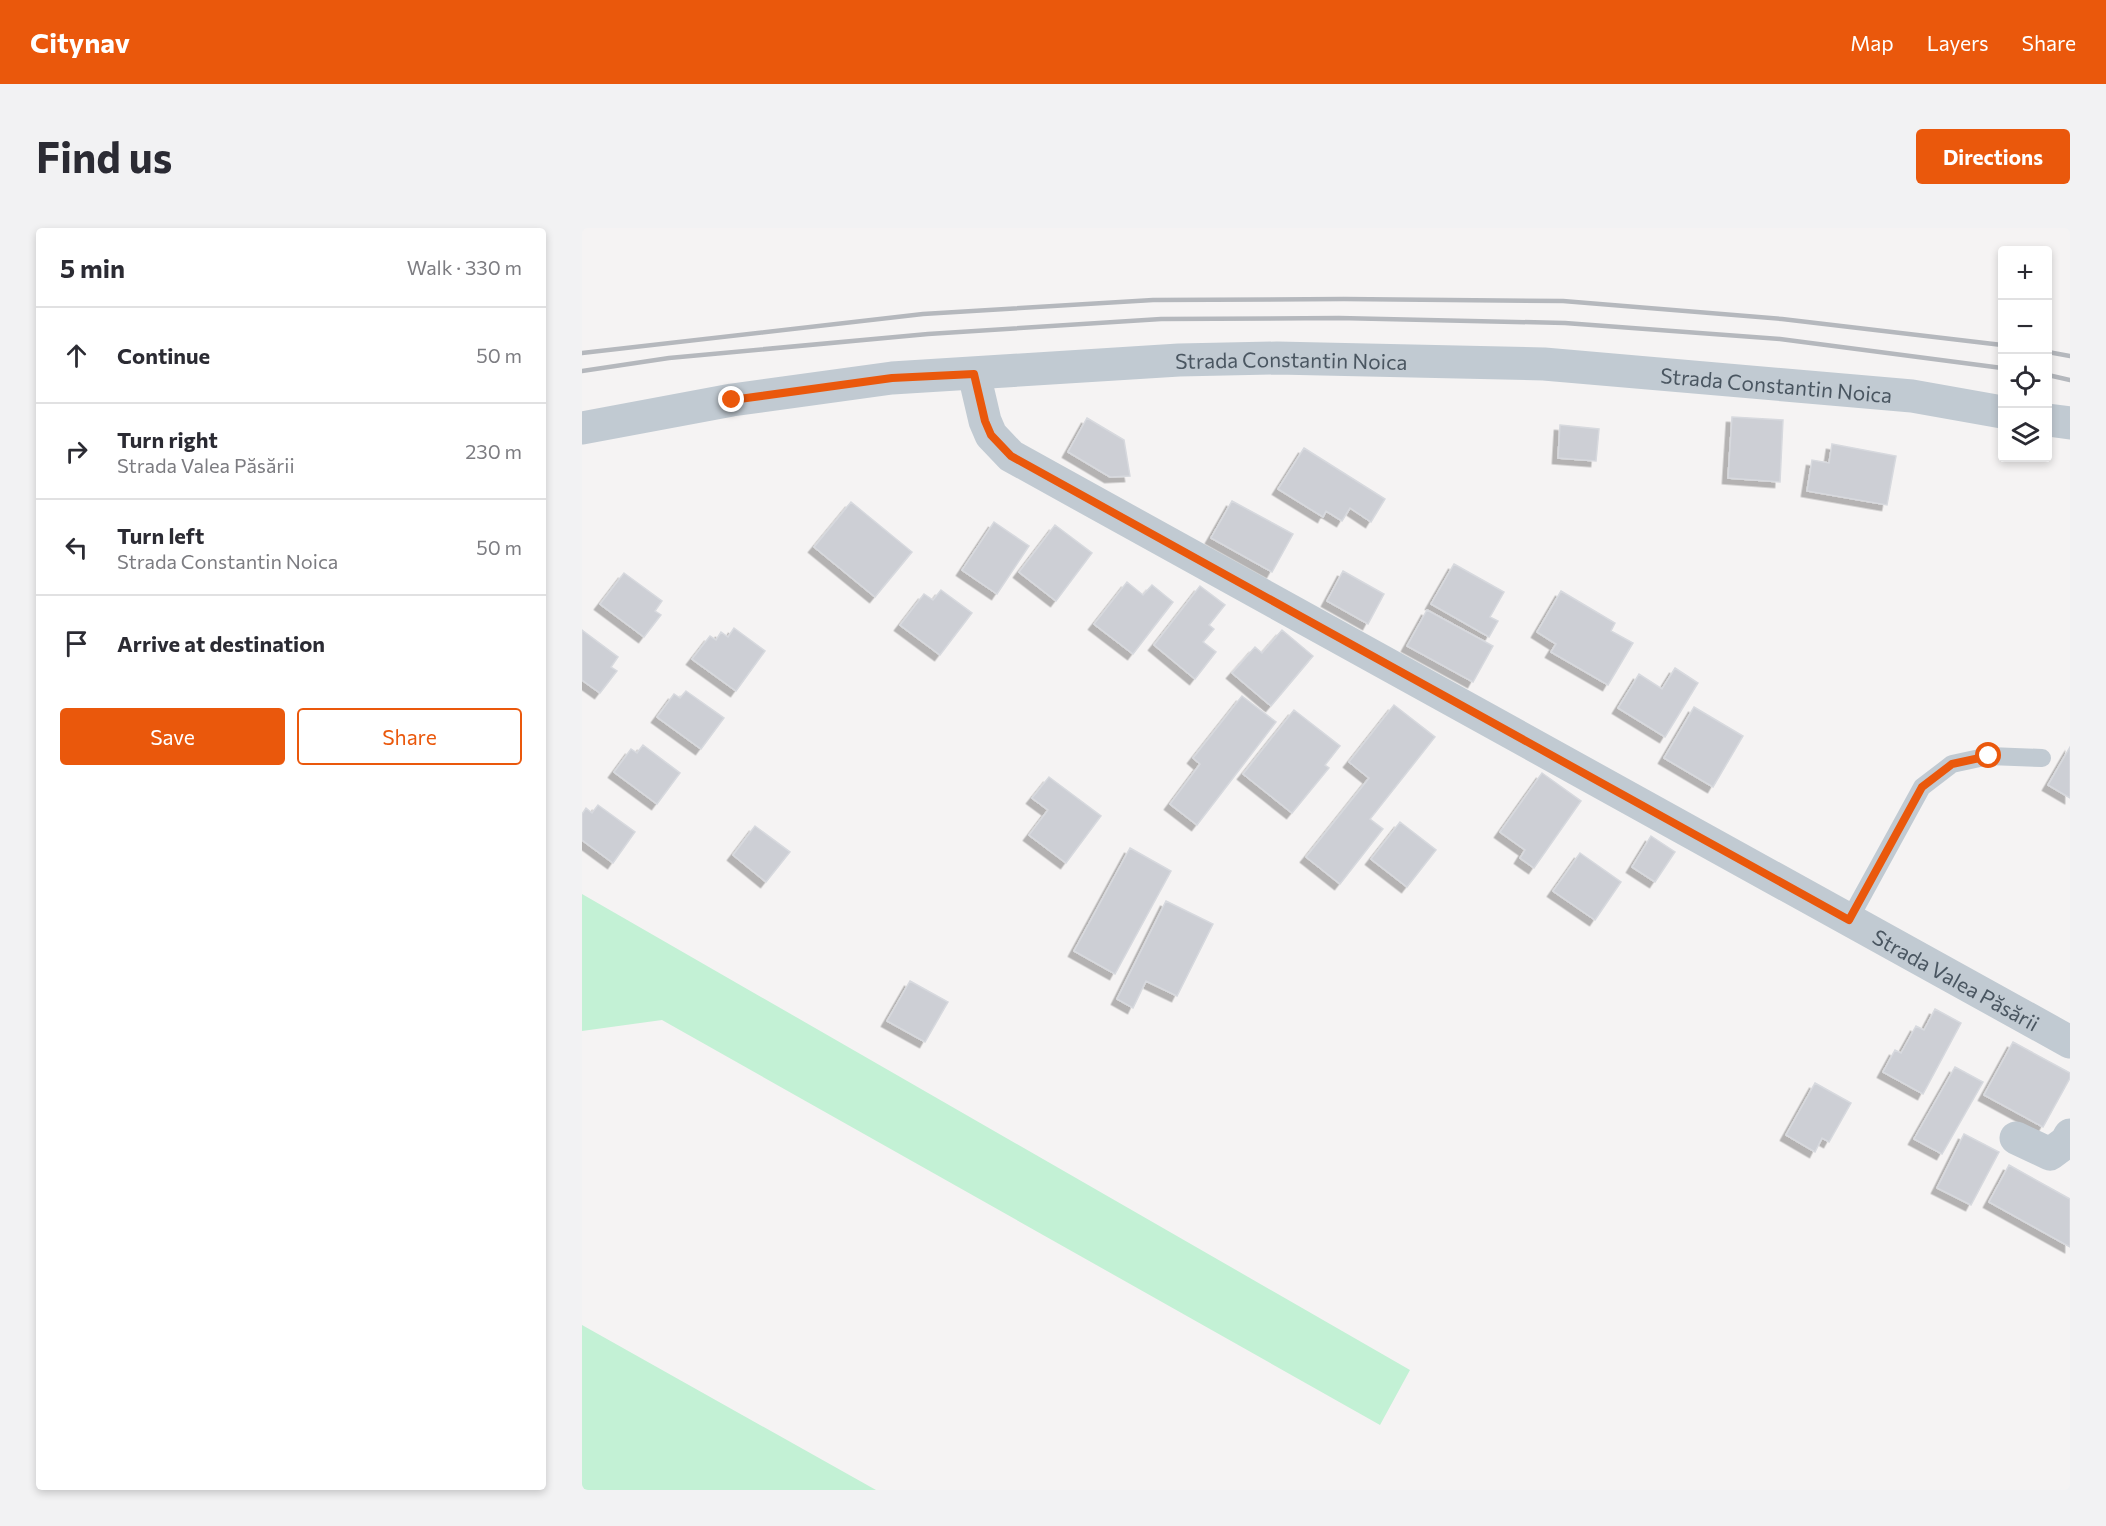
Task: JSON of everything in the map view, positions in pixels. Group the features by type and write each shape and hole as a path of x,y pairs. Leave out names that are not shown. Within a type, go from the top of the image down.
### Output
{"street":[{"name":"Strada Constantin Noica","path":"582,428 732,400 892,378 1179,360 1365,359 1544,364 1912,396 1998,411"},
{"name":"Strada Valea Păsării","path":"974,374 985,421 991,435 1011,456 2070,1042"},
{"path":"2052,421 2070,423"},
{"path":"2016,1138 2050,1154 2066,1142 2070,1135"}],"lane":[{"path":"1849,920 1922,787 1952,764 1989,756 2042,758"}],"green space":[{"path":"582,894 1410,1370 1380,1425 662,1020 582,1031"},
{"path":"582,1325 876,1490 582,1490"}],"building":[{"path":"1732,417 1783,420 1780,482 1728,478"},
{"path":"1087,418 1124,440 1130,476 1110,477 1068,452"},
{"path":"1560,425 1599,429 1596,461 1558,458"},
{"path":"1832,444 1896,456 1887,505 1807,491 1812,460 1829,463"},
{"path":"1304,448 1385,499 1371,522 1350,508 1342,521 1326,511 1323,517 1278,489"},
{"path":"1232,501 1293,534 1272,572 1211,538"},
{"path":"851,502 912,552 875,597 814,547"},
{"path":"994,522 1029,546 997,594 962,570"},
{"path":"1055,525 1092,553 1056,601 1019,572"},
{"path":"1454,564 1504,592 1490,617 1498,621 1489,637 1431,604"},
{"path":"1343,571 1384,594 1368,624 1327,601"},
{"path":"624,573 662,601 655,611 661,615 644,637 600,604"},
{"path":"1127,582 1143,595 1152,585 1173,602 1133,654 1094,624"},
{"path":"1200,586 1225,605 1209,625 1214,629 1203,642 1216,652 1195,679 1154,645"},
{"path":"941,590 972,613 940,655 900,625 924,594 933,600"},
{"path":"1561,591 1615,623 1611,631 1633,643 1608,685 1551,652 1556,644 1537,632"},
{"path":"1427,610 1493,646 1473,682 1407,646"},
{"path":"734,628 765,651 736,691 692,659 710,636 716,640 721,632 728,637"},
{"path":"582,630 618,657 611,667 617,671 600,693 582,680"},
{"path":"1282,630 1313,656 1271,706 1232,673 1255,647 1262,653"},
{"path":"1675,668 1698,683 1665,737 1618,708 1639,674 1662,689"},
{"path":"686,691 724,718 701,749 657,717 674,694 680,698"},
{"path":"1242,696 1276,722 1197,825 1170,804 1200,764 1193,758"},
{"path":"1394,705 1435,737 1370,819 1383,829 1340,884 1306,857 1369,778 1349,762"},
{"path":"1694,707 1743,736 1713,787 1664,758"},
{"path":"1294,710 1340,746 1325,765 1329,768 1292,813 1243,774"},
{"path":"643,745 680,773 657,804 614,772 631,749 637,753"},
{"path":"2070,747 2070,798 2048,785"},
{"path":"1542,773 1581,801 1534,868 1520,858 1525,850 1500,832"},
{"path":"1049,777 1101,816 1066,863 1029,835 1048,810 1032,798"},
{"path":"598,805 635,832 613,863 582,840 582,814 586,808 592,813"},
{"path":"1400,822 1436,850 1407,887 1371,859"},
{"path":"755,826 790,852 766,882 733,855"},
{"path":"1651,836 1675,852 1655,882 1632,867"},
{"path":"1130,848 1171,871 1115,974 1074,951"},
{"path":"1580,853 1621,882 1595,920 1553,891"},
{"path":"1166,901 1213,924 1177,996 1146,981 1133,1008 1117,999"},
{"path":"910,981 948,1002 925,1042 887,1021"},
{"path":"1935,1009 1961,1023 1923,1094 1883,1072 1895,1050 1901,1053 1916,1026 1924,1030"},
{"path":"2013,1042 2070,1073 2070,1078 2043,1127 1984,1095"},
{"path":"1955,1067 1983,1082 1942,1154 1914,1139"},
{"path":"1815,1083 1851,1103 1829,1142 1822,1138 1815,1152 1786,1135"},
{"path":"1964,1134 1999,1152 1971,1205 1937,1188"},
{"path":"2009,1165 2070,1199 2070,1247 1989,1202"}],"railway":[{"path":"582,353 923,314 1153,300 1563,301 1782,319 1998,345"},
{"path":"582,371 669,358 928,334 1161,319 1339,318 1565,323 1780,339 1998,367"},
{"path":"2052,353 2070,356"},
{"path":"2052,376 2070,380"}],"route":[{"path":"732,400 892,378 974,374 985,421 991,435 1011,456 1849,920 1922,787 1952,764 1989,756"}]}
